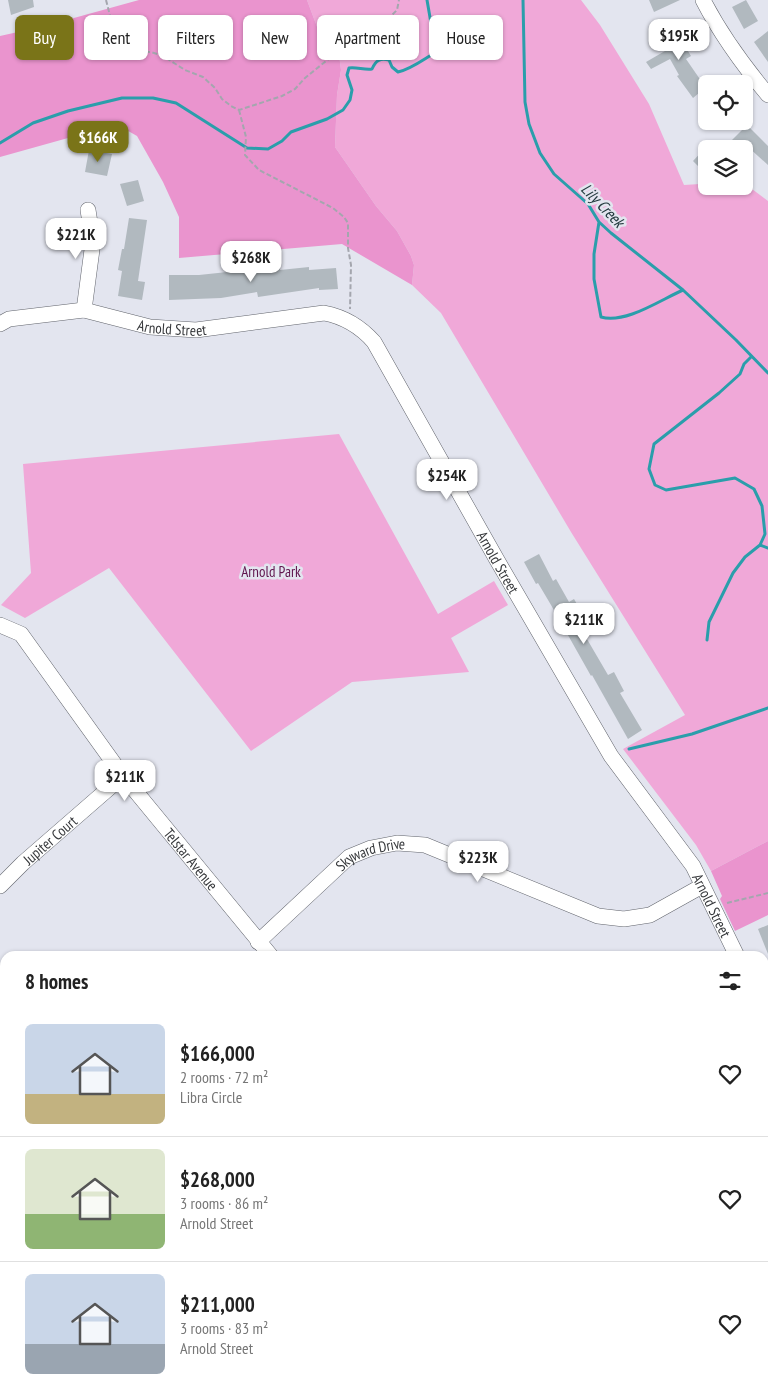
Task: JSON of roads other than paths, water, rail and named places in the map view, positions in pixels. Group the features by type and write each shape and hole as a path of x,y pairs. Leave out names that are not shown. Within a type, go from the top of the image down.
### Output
{"street":[{"path":"703,0 726,41 745,68 768,95"},
{"path":"84,310 93,242 88,210"},
{"name":"Arnold Street","path":"0,324 10,319 84,310 142,325 196,330 314,314 335,315 350,321 365,332 374,342 501,568 611,756 693,866 734,951"},
{"name":"Telstar Avenue","path":"0,625 21,634 123,776 266,951"},
{"name":"Jupiter Court","path":"0,886 23,863 123,776"},
{"name":"Skyward Drive","path":"258,942 349,857 371,848 397,844 425,845 598,916 624,919 650,915 702,886"}],"waterway":[{"path":"0,143 33,123 68,111 122,98 153,98 176,103 247,148 268,149 282,141 291,132 327,119 343,110 350,100 352,90 347,75 349,68 372,69 379,60 386,59 389,60 392,67 398,72 413,66 438,51 427,0"},
{"name":"Lily Creek","path":"523,0 525,102 529,124 540,153 554,174 588,204 599,222 683,290 768,373"},
{"path":"599,222 594,254 594,279 601,317 611,318 632,314 683,290"},
{"path":"707,640 709,622 733,573 745,557 760,545 765,534 762,506 754,489 735,478 666,490 655,485 649,469 654,444 719,393 740,374 744,364 751,357"},
{"path":"760,545 768,548"},
{"path":"629,749 692,734 768,708"}],"park label":[{"name":"Arnold Park","path":"271,571"}]}
